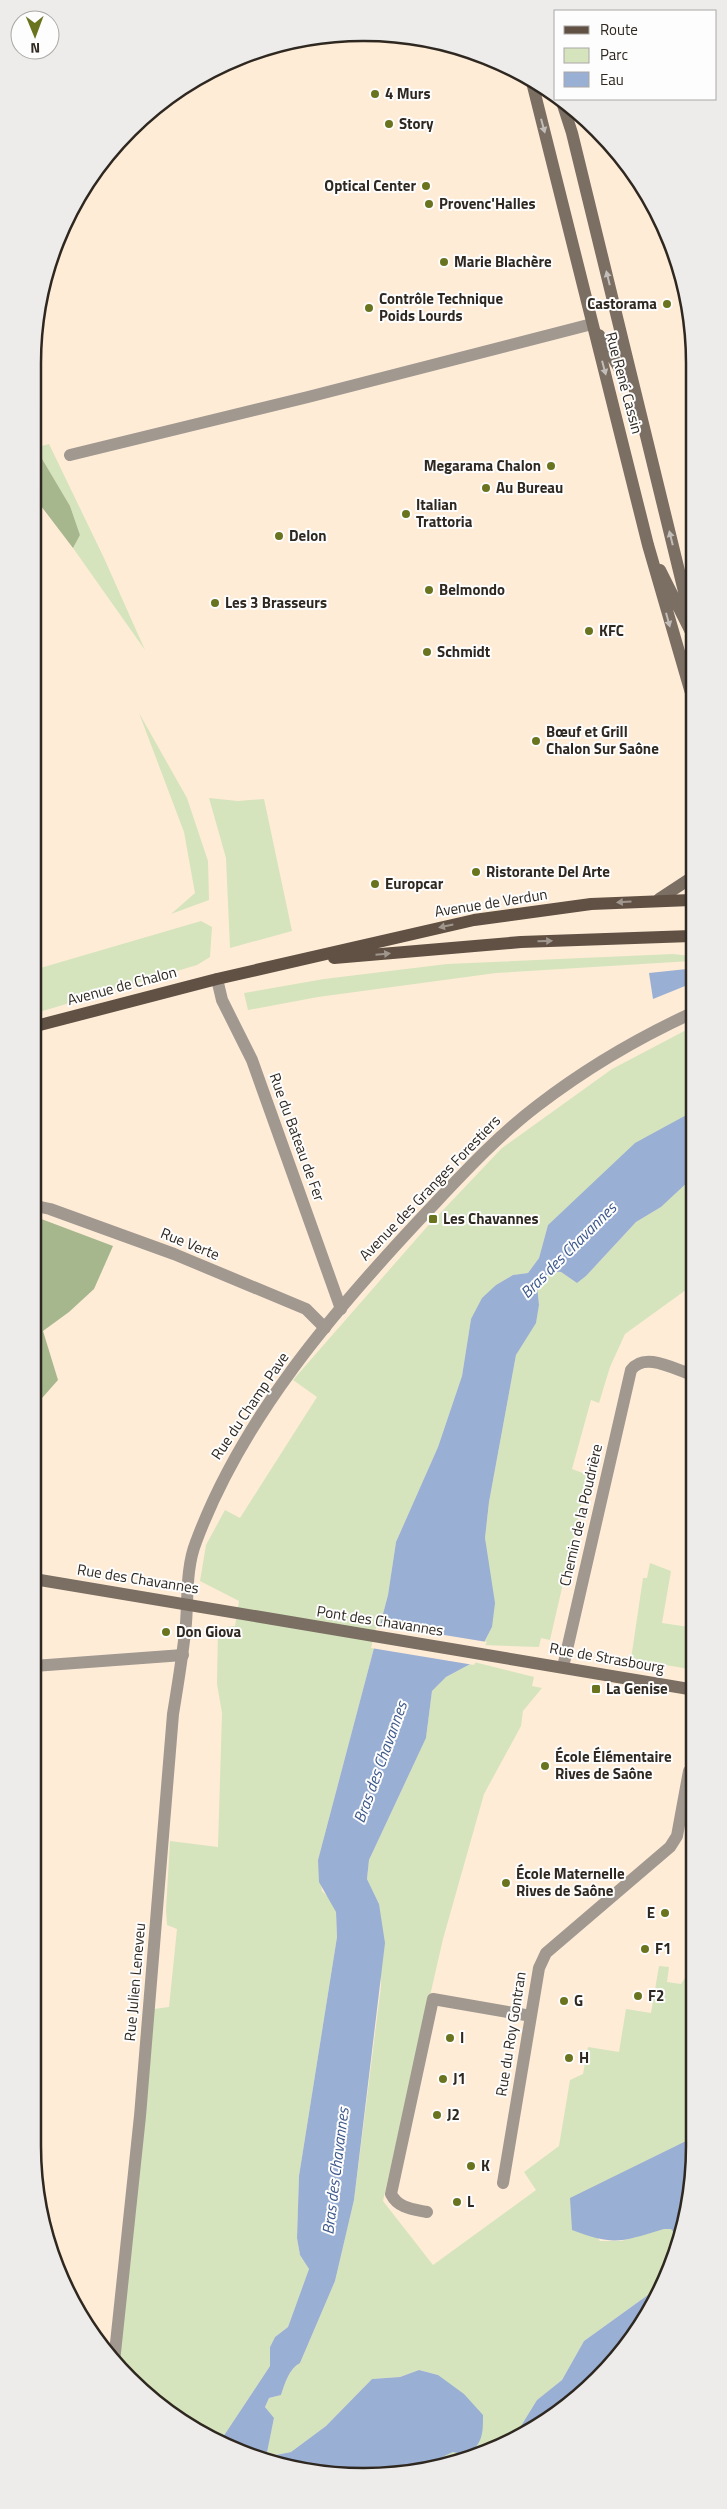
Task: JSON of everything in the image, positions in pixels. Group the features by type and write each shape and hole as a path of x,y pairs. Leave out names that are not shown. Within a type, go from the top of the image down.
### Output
{"main road":[{"name":"Rue René Cassin","path":"534,90 648,546 686,677"},
{"name":"Rue René Cassin","path":"565,112 686,599"},
{"path":"592,324 636,394"},
{"path":"648,546 686,622"},
{"path":"659,899 686,881"},
{"name":"Avenue de Verdun","path":"217,979 474,920 591,904 659,899 686,900"},
{"name":"Avenue de Verdun","path":"299,961 521,942 686,936"},
{"name":"Avenue de Chalon","path":"41,1025 217,979"},
{"name":"Rue des Chavannes","path":"41,1580 237,1613"},
{"name":"Pont des Chavannes","path":"237,1613 519,1660"},
{"name":"Rue de Strasbourg","path":"519,1660 686,1688"}],"street":[{"path":"70,455 308,397 592,324"},
{"name":"Rue du Bateau de Fer","path":"217,979 222,1000 252,1060 340,1310"},
{"name":"Avenue des Granges Forestiers","path":"350,1296 379,1262 496,1140 537,1106 610,1056 686,1016"},
{"name":"Rue Verte","path":"41,1207 174,1254 306,1309 325,1328"},
{"name":"Rue du Champ Pave","path":"186,1604 195,1544 229,1464 282,1386 350,1296"},
{"name":"Chemin de la Poudrière","path":"563,1667 631,1370 636,1363 645,1360 686,1373"},
{"name":"Rue Julien Leneveu","path":"115,2351 140,2116 173,1714 183,1655 186,1604"},
{"path":"41,1665 183,1655"},
{"name":"Rue du Roy Gontran","path":"503,2182 538,1968 546,1953 670,1847 677,1836 686,1787"},
{"path":"426,2212 406,2208 395,2202 391,2194 433,1999 531,2016"}],"green space":[{"path":"49,444 104,558 145,650 73,548 80,535 70,506 41,457 41,446"},
{"path":"41,457 70,506 80,535 73,548 41,506"},
{"path":"139,713 187,798 208,861 209,900 171,914 195,893 184,832"},
{"path":"209,798 238,801 264,799 292,931 230,948 226,858"},
{"path":"201,921 212,927 210,957 197,965 41,1012 41,968"},
{"path":"673,954 686,955 686,961 496,973 318,997 248,1010 244,993 324,979 447,964"},
{"path":"686,1030 686,1115 635,1144 548,1225 539,1258 528,1273 513,1275 496,1285 471,1319 462,1376 438,1447 396,1542 388,1595 318,1860 322,1891 330,1899 336,1912 337,1937 299,2176 297,2238 300,2255 309,2269 288,2327 275,2337 270,2347 270,2366 224,2436 202,2425 167,2401 151,2388 117,2353 154,2009 169,2007 177,1929 167,1925 166,1910 170,1841 218,1847 222,1713 217,1684 218,1628 235,1626 239,1601 200,1581 206,1545 225,1510 240,1518 317,1397 293,1380 425,1229 502,1148 612,1069"},
{"path":"686,1184 686,1290 625,1334 610,1367 599,1403 591,1400 572,1469 588,1475 550,1640 541,1638 539,1647 483,1645 492,1627 485,1538 489,1502 516,1355 536,1322 539,1305 537,1285 551,1271 561,1272 577,1283 586,1276 636,1222 661,1207"},
{"path":"41,1219 113,1246 94,1289 69,1312 43,1331 58,1380 41,1399"},
{"path":"650,1563 671,1571 662,1623 686,1627 686,1668 631,1659 643,1578 647,1578"},
{"path":"474,1662 534,1677 532,1686 542,1688 523,1711 521,1726 484,1794 443,1939 383,2201 433,2265 536,2190 524,2172 559,2146 570,2080 583,2074 588,2047 619,2052 626,2009 651,2013 659,1966 669,1967 667,1982 681,1984 686,1976 686,2141 570,2199 600,2241 621,2241 664,2229 671,2229 674,2233 650,2293 584,2341 562,2380 537,2400 520,2428 467,2451 432,2460 453,2452 438,2375 419,2370 400,2377 372,2379 326,2426 291,2452 274,2455 266,2453 274,2419 265,2407 269,2398 281,2395 290,2373 300,2363 335,2281 354,2200 381,1986 379,1904 367,1879 369,1860 426,1738 432,1691 446,1677"}],"water":[{"path":"686,969 686,986 653,999 649,973"},
{"name":"Bras des Chavannes","path":"686,1115 686,1184 661,1207 636,1222 586,1276 577,1283 561,1272 551,1271 537,1285 539,1305 536,1323 516,1355 489,1502 485,1538 495,1603 492,1627 474,1662 446,1677 432,1691 426,1738 369,1860 367,1879 379,1904 385,1943 354,2200 335,2281 300,2363 290,2373 281,2395 269,2398 265,2407 274,2418 267,2453 224,2436 270,2366 270,2347 275,2337 288,2327 309,2269 300,2255 297,2238 299,2176 337,1937 336,1912 319,1882 318,1860 388,1595 396,1542 438,1447 462,1376 471,1319 482,1298 496,1285 513,1275 528,1273 539,1258 548,1225 635,1143"},
{"path":"686,2141 683,2188 674,2233 671,2229 664,2229 637,2237 618,2240 608,2240 586,2235 572,2230 570,2198"},
{"path":"650,2293 631,2325 606,2358 560,2401 520,2428 537,2400 562,2380 584,2341"},
{"path":"419,2370 438,2375 464,2394 483,2415 481,2438 476,2447 459,2453 453,2452 426,2462 364,2468 321,2465 274,2455 291,2452 326,2426 372,2379 400,2377"}],"pier":[{"path":"377,1624 487,1642 474,1665 371,1648"}],"place":[{"name":"4 Murs","path":"375,94"},
{"name":"Story","path":"389,124"},
{"name":"Optical Center","path":"426,186"},
{"name":"Provenc'Halles","path":"429,204"},
{"name":"Marie Blachère","path":"444,262"},
{"name":"Castorama","path":"667,304"},
{"name":"Contrôle Technique Poids Lourds","path":"369,308"},
{"name":"Megarama Chalon","path":"551,466"},
{"name":"Au Bureau","path":"486,488"},
{"name":"Italian Trattoria","path":"406,514"},
{"name":"Delon","path":"279,536"},
{"name":"Belmondo","path":"429,590"},
{"name":"Les 3 Brasseurs","path":"215,603"},
{"name":"KFC","path":"589,631"},
{"name":"Schmidt","path":"427,652"},
{"name":"Bœuf et Grill Chalon Sur Saône","path":"536,741"},
{"name":"Ristorante Del Arte","path":"476,872"},
{"name":"Europcar","path":"375,884"},
{"name":"Les Chavannes","path":"433,1219"},
{"name":"Don Giova","path":"166,1632"},
{"name":"La Genise","path":"596,1689"},
{"name":"École Élémentaire Rives de Saône","path":"545,1766"},
{"name":"École Maternelle Rives de Saône","path":"506,1883"},
{"name":"E","path":"665,1913"},
{"name":"F1","path":"645,1949"},
{"name":"F2","path":"638,1996"},
{"name":"G","path":"564,2001"},
{"name":"I","path":"450,2038"},
{"name":"H","path":"569,2058"},
{"name":"J1","path":"443,2079"},
{"name":"J2","path":"437,2115"},
{"name":"K","path":"471,2166"},
{"name":"L","path":"457,2202"}]}
